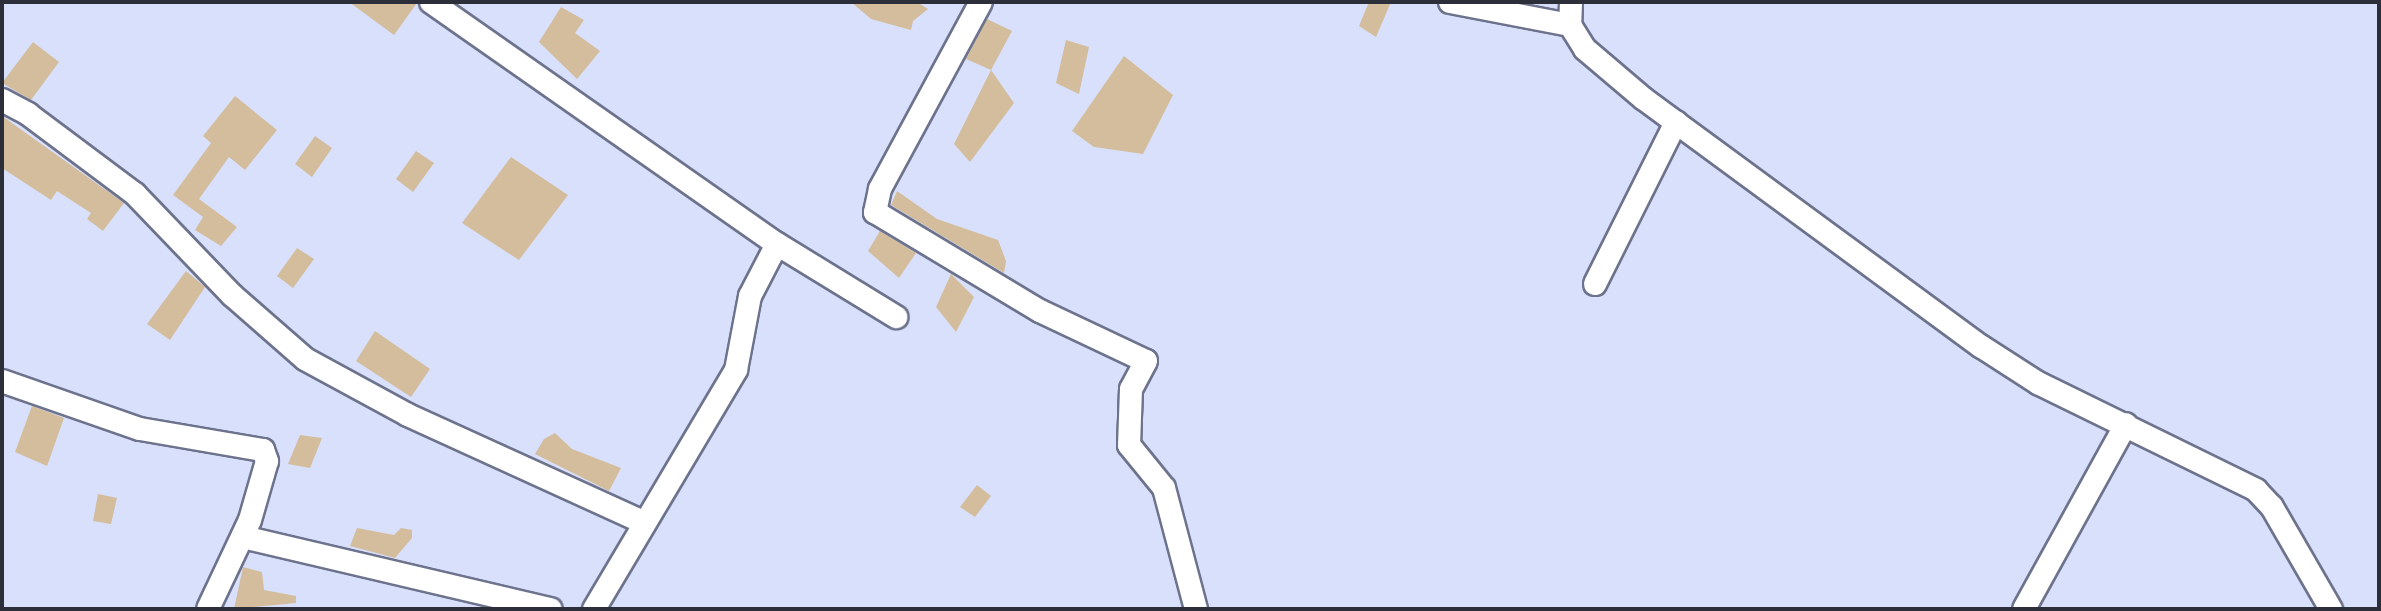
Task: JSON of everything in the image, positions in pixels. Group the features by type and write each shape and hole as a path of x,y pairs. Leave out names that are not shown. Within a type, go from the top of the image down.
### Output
{"street":[{"path":"431,2 777,244 896,317"},
{"path":"981,2 880,189 875,212 1040,311 1146,361 1131,389 1129,445 1164,488 1196,609"},
{"path":"1450,2 1571,13 1585,49 1676,122 1999,358 2256,490 2272,507 2331,609"},
{"path":"2,100 28,114 135,194 232,295 305,359 408,415 645,523"},
{"path":"1595,284 1676,122"},
{"path":"594,609 736,370 750,296 777,244"},
{"path":"2,381 140,429 259,447 267,461 243,537 208,609"},
{"path":"2024,609 2126,424"},
{"path":"243,537 551,609"}],"building":[{"path":"349,2 417,2 417,3 394,35"},
{"path":"851,2 917,2 928,9 913,21 911,30 871,19"},
{"path":"1369,2 1391,2 1376,37 1359,26"},
{"path":"561,7 584,20 575,33 600,51 577,79 539,42"},
{"path":"987,19 1012,31 991,70 966,59"},
{"path":"1066,40 1089,47 1079,94 1056,83"},
{"path":"33,42 59,62 31,100 2,83"},
{"path":"1124,56 1173,95 1143,154 1094,147 1072,131"},
{"path":"991,70 1014,103 970,162 954,144"},
{"path":"235,96 277,130 245,170 229,157 199,199 237,227 221,246 195,230 203,217 173,195 211,143 203,136"},
{"path":"2,116 124,203 103,231 87,219 91,213 57,191 51,200 2,168"},
{"path":"315,136 332,148 312,177 295,164"},
{"path":"416,151 434,163 413,192 396,179"},
{"path":"511,157 568,195 519,260 462,223"},
{"path":"897,191 937,219 998,240 1006,261 1004,273 891,205"},
{"path":"880,231 916,253 899,278 868,251"},
{"path":"297,248 314,259 293,288 277,276"},
{"path":"186,271 205,287 170,340 147,324"},
{"path":"951,274 974,297 956,332 936,307"},
{"path":"375,331 430,369 411,397 356,361"},
{"path":"32,406 64,418 47,466 15,452"},
{"path":"555,433 572,449 621,468 609,491 535,454 544,439"},
{"path":"300,435 322,438 310,468 288,464"},
{"path":"977,485 991,496 975,517 960,507"},
{"path":"98,494 117,498 111,524 93,521"},
{"path":"357,528 394,535 401,528 412,530 412,538 395,558 350,546"},
{"path":"243,567 262,572 264,590 296,596 296,603 234,609"}]}
